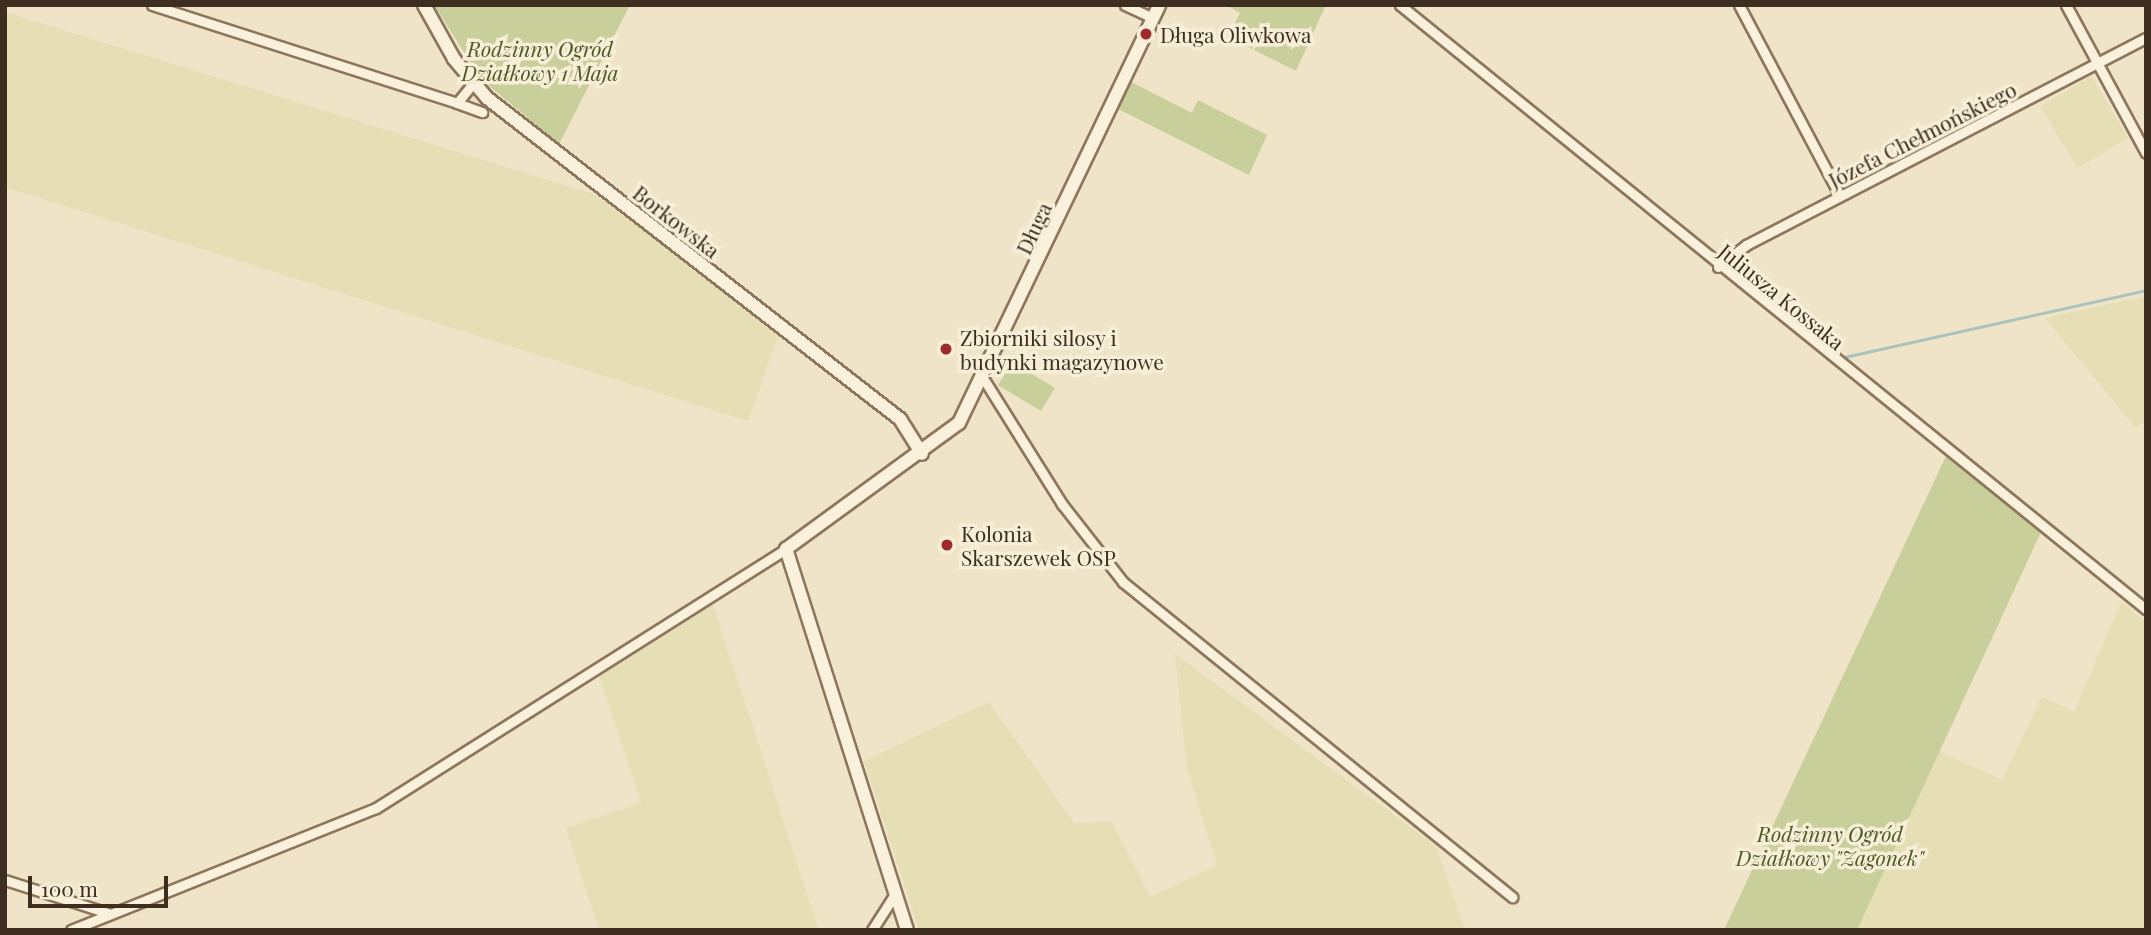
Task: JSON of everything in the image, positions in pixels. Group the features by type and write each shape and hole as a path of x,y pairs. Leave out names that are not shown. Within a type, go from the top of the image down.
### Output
{"street":[{"path":"152,5 482,112"},
{"name":"Borkowska","path":"424,5 473,83 900,419 922,454"},
{"path":"1125,5 1153,18"},
{"name":"Długa","path":"786,549 953,431 983,378 1159,5"},
{"name":"Juliusza Kossaka","path":"1400,5 1718,267 2146,609"},
{"path":"1740,5 1840,196"},
{"path":"2066,5 2146,153"},
{"name":"Józefa Chełmońskiego","path":"1718,267 1840,196 2146,38"},
{"path":"457,103 473,83"},
{"path":"983,378 1062,504 1129,589 1512,897"},
{"path":"71,930 108,913 289,848 400,795 786,549 907,930"},
{"path":"5,880 108,913"},
{"path":"872,930 895,894"}],"shaded area":[{"path":"5,12 609,199 779,334 748,421 5,187"},
{"path":"2091,76 2128,138 2078,168 2040,106"},
{"path":"2146,296 2146,421 2136,428 2045,318"},
{"path":"2121,602 2146,622 2146,930 1857,930 1939,751 2002,780 2042,697 2074,712"},
{"path":"713,605 819,930 599,930 566,828 641,803 599,677"},
{"path":"1175,654 1436,846 1465,930 919,930 864,761 989,702 1074,823 1112,822 1150,897 1217,865 1187,768"}],"green space":[{"name":"Rodzinny Ogród Działkowy 1 Maja","path":"434,5 630,5 559,144 481,79"},
{"path":"1226,5 1326,5 1296,71 1228,37 1240,13"},
{"path":"1131,82 1192,113 1198,100 1267,135 1249,175 1118,109"},
{"path":"1012,362 1055,388 1041,411 998,385"},
{"name":"Rodzinny Ogród Działkowy \"Zagonek\"","path":"1946,456 2041,532 1857,930 1724,930"}],"waterway":[{"path":"1840,358 2146,290"}],"place":[{"name":"Długa Oliwkowa","path":"1146,34"},
{"name":"Zbiorniki silosy i budynki magazynowe","path":"946,349"},
{"name":"Kolonia Skarszewek OSP","path":"947,545"}]}
